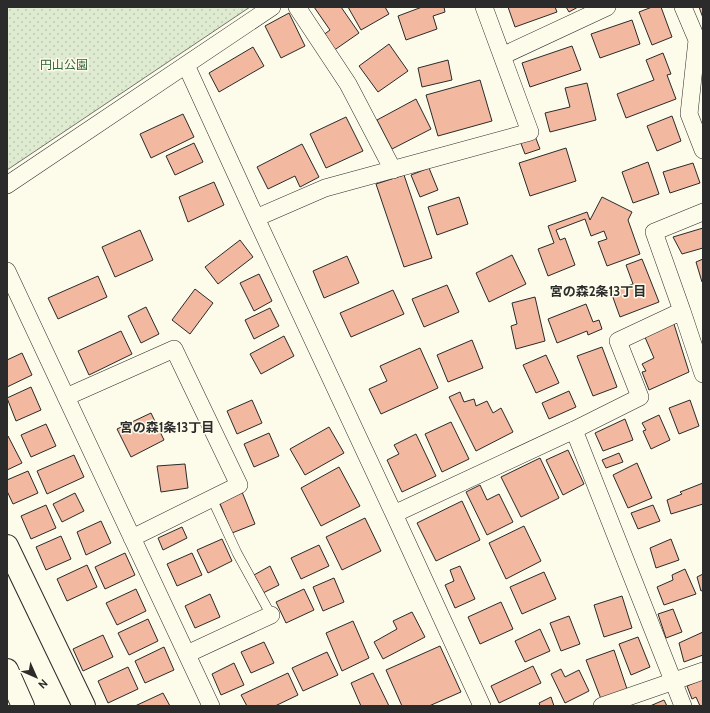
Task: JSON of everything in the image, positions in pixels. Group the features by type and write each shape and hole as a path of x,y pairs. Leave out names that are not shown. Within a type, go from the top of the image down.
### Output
{"street":[{"path":"7,185 272,7"},
{"path":"297,7 348,84 393,170"},
{"path":"256,218 325,188 530,132 484,7"},
{"path":"502,56 607,7"},
{"path":"683,7 697,40 689,114 703,150"},
{"path":"186,65 482,706"},
{"path":"703,212 654,232 703,374"},
{"path":"7,271 211,706"},
{"path":"394,514 574,430 640,397 618,341 682,311"},
{"path":"66,397 174,348 239,484 212,499 132,538"},
{"path":"574,430 683,706"},
{"path":"7,546 84,706"},
{"path":"186,654 271,615"},
{"path":"7,670 23,706"},
{"path":"602,706 703,671"}],"lane":[{"path":"212,499 237,554 271,615"}],"green space":[{"name":"円山公園","path":"7,7 250,7 7,170"}],"building":[{"path":"314,7 341,7 359,33 333,51 322,36 330,30"},
{"path":"348,7 385,7 389,14 361,30"},
{"path":"422,7 444,7 445,12 433,16 437,29 406,40 398,16"},
{"path":"508,7 555,7 557,12 515,27"},
{"path":"566,7 578,7 569,12"},
{"path":"652,7 661,7 672,37 652,45 639,12"},
{"path":"699,7 703,7 703,18"},
{"path":"289,13 305,46 281,58 265,26"},
{"path":"632,20 640,44 600,58 591,34"},
{"path":"389,44 408,71 378,92 359,66"},
{"path":"572,46 581,70 530,87 522,63"},
{"path":"253,47 264,66 219,92 209,73"},
{"path":"663,53 671,74 667,75 676,99 626,118 617,94 654,80 646,60"},
{"path":"448,60 452,80 422,87 418,68"},
{"path":"480,80 492,121 438,136 426,95"},
{"path":"587,83 596,120 550,132 545,113 570,107 565,88"},
{"path":"416,99 431,129 392,149 377,120"},
{"path":"183,114 194,137 151,158 140,134"},
{"path":"672,116 681,141 657,151 647,126"},
{"path":"346,117 363,151 326,168 310,134"},
{"path":"535,136 540,149 525,154 520,141"},
{"path":"194,143 203,162 175,175 166,156"},
{"path":"302,144 319,177 300,187 295,176 268,189 257,167"},
{"path":"566,148 576,181 530,196 519,163"},
{"path":"648,162 659,194 633,203 622,172"},
{"path":"693,163 700,183 670,193 663,172"},
{"path":"429,168 438,190 420,197 411,175"},
{"path":"404,175 432,258 404,267 376,184"},
{"path":"214,182 224,205 188,222 179,197"},
{"path":"459,197 468,224 437,235 428,207"},
{"path":"602,197 632,212 628,220 640,254 607,266 598,242 607,239 604,231 591,236 585,219 556,230 560,240 565,238 575,265 548,276 538,249 554,243 548,226 587,212 590,220"},
{"path":"703,228 703,248 682,254 673,237"},
{"path":"140,230 153,260 115,277 102,247"},
{"path":"240,240 253,257 218,284 205,267"},
{"path":"512,255 526,284 489,302 476,273"},
{"path":"347,256 359,283 324,298 313,271"},
{"path":"642,259 659,302 620,317 611,292 633,284 626,265"},
{"path":"703,259 703,281 702,282 696,262"},
{"path":"259,274 272,301 254,311 240,283"},
{"path":"98,276 107,297 58,319 48,298"},
{"path":"447,285 459,312 424,327 412,299"},
{"path":"195,289 213,303 190,334 172,320"},
{"path":"393,290 404,314 351,337 340,313"},
{"path":"535,297 545,341 516,349 511,326 517,324 512,303"},
{"path":"586,304 593,322 599,320 602,329 588,335 587,331 557,343 548,319"},
{"path":"146,307 159,334 141,343 128,316"},
{"path":"270,308 279,326 254,339 245,320"},
{"path":"673,321 689,372 649,390 642,372 646,371 642,364 654,358 644,335"},
{"path":"121,331 132,354 89,375 78,351"},
{"path":"284,336 294,356 261,374 250,354"},
{"path":"472,340 483,368 448,382 437,355"},
{"path":"602,347 617,387 593,396 577,356"},
{"path":"420,348 438,388 381,414 369,389 387,381 380,366"},
{"path":"22,353 32,375 7,387 7,360"},
{"path":"546,355 559,383 536,393 523,365"},
{"path":"31,387 41,410 16,421 7,398"},
{"path":"569,391 576,407 549,419 542,403"},
{"path":"460,392 464,402 474,399 476,406 487,401 493,413 501,408 513,432 476,451 449,397"},
{"path":"252,400 262,423 237,434 227,411"},
{"path":"690,400 699,426 679,434 669,408"},
{"path":"151,413 164,440 131,457 117,429"},
{"path":"659,415 670,440 651,449 643,431 646,430 642,423"},
{"path":"625,419 633,440 603,451 595,433"},
{"path":"451,422 469,459 442,472 425,434"},
{"path":"46,424 56,446 31,457 21,435"},
{"path":"329,427 344,453 305,475 290,449"},
{"path":"269,433 279,456 254,467 244,444"},
{"path":"416,434 436,476 402,492 387,460 399,454 394,445"},
{"path":"7,436 22,463 7,470"},
{"path":"568,450 584,484 563,495 546,460"},
{"path":"619,453 623,462 606,468 602,460"},
{"path":"74,455 84,477 47,494 37,471"},
{"path":"540,458 559,498 521,517 501,477"},
{"path":"637,463 652,498 628,508 613,475"},
{"path":"185,464 188,488 161,492 157,466"},
{"path":"339,467 360,506 321,526 301,488"},
{"path":"28,471 38,493 13,504 7,491 7,480"},
{"path":"703,483 703,504 671,514 667,500 682,494 680,492"},
{"path":"480,485 487,500 499,494 513,522 487,535 466,492"},
{"path":"242,492 255,524 232,533 219,501"},
{"path":"75,493 84,511 62,522 53,504"},
{"path":"462,501 480,540 436,561 417,523"},
{"path":"46,505 56,528 31,539 21,516"},
{"path":"653,505 660,521 638,529 631,513"},
{"path":"365,518 381,551 342,570 326,537"},
{"path":"101,521 111,543 86,555 77,532"},
{"path":"524,526 541,561 506,579 489,543"},
{"path":"182,527 187,538 163,550 158,538"},
{"path":"61,536 71,559 46,570 36,547"},
{"path":"222,539 232,561 208,573 197,550"},
{"path":"671,539 679,560 656,568 650,548"},
{"path":"319,545 329,566 301,579 291,558"},
{"path":"125,553 135,575 105,589 95,567"},
{"path":"192,553 202,575 177,586 167,564"},
{"path":"87,565 97,587 67,601 57,579"},
{"path":"270,566 279,585 263,593 254,575"},
{"path":"460,566 475,599 455,608 445,585 454,581 450,570"},
{"path":"685,569 696,594 664,605 657,587 673,580 672,575"},
{"path":"544,572 556,599 522,614 510,587"},
{"path":"703,574 703,590 701,591 697,577"},
{"path":"334,578 344,602 323,611 313,587"},
{"path":"136,589 146,611 117,625 106,603"},
{"path":"304,589 314,610 286,623 276,602"},
{"path":"210,594 220,617 195,628 185,606"},
{"path":"622,596 632,628 604,637 594,605"},
{"path":"501,602 513,629 480,644 468,617"},
{"path":"673,609 682,632 666,638 658,614"},
{"path":"412,612 425,637 383,659 374,642 397,629 393,621"},
{"path":"569,616 580,644 561,651 550,623"},
{"path":"148,619 158,641 129,655 118,633"},
{"path":"353,621 369,658 342,671 326,633"},
{"path":"540,629 550,651 525,662 515,641"},
{"path":"703,632 703,655 684,662 679,643"},
{"path":"103,635 113,657 83,671 73,649"},
{"path":"638,637 650,667 631,675 619,644"},
{"path":"264,642 274,663 251,673 241,652"},
{"path":"440,646 461,692 429,706 402,706 386,670"},
{"path":"164,647 174,670 145,683 135,661"},
{"path":"614,650 627,689 601,699 586,660"},
{"path":"327,652 338,675 303,691 292,668"},
{"path":"234,663 244,685 221,695 212,674"},
{"path":"533,666 541,683 499,703 491,686"},
{"path":"128,667 138,689 108,703 98,681"},
{"path":"561,669 565,677 579,670 589,691 565,703 551,674"},
{"path":"288,673 298,695 275,706 247,706 241,695"},
{"path":"373,673 389,706 361,706 351,683"},
{"path":"703,679 703,706 700,706 696,697 692,699 687,686"},
{"path":"163,693 170,706 135,706"},
{"path":"551,697 554,706 540,706 539,703"},
{"path":"664,700 667,706 650,706"}],"district":[{"name":"宮の森2条13丁目","path":"598,291"},
{"name":"宮の森1条13丁目","path":"167,427"}]}
